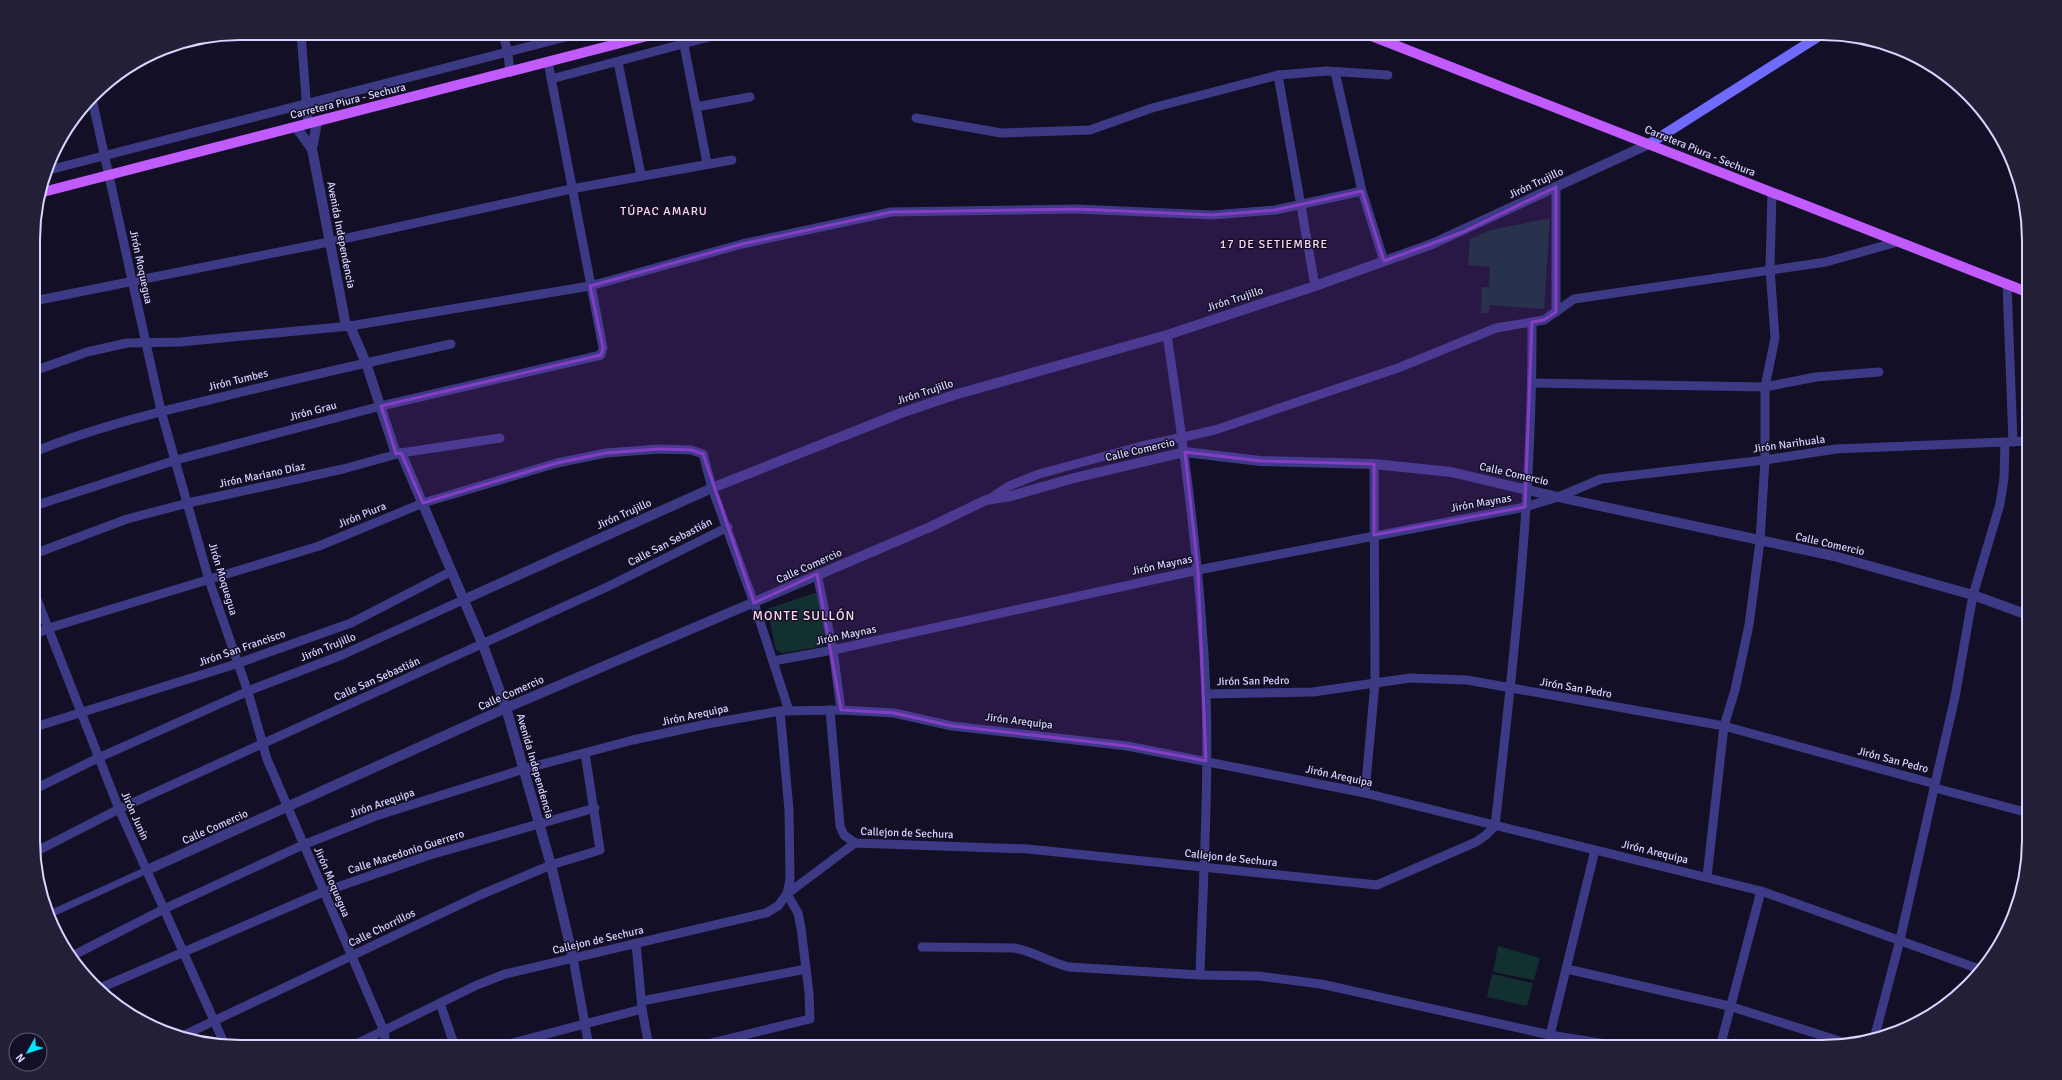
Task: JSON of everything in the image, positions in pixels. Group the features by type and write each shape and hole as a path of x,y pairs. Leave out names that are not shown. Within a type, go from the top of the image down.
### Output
{"main road":[{"name":"Carretera Piura - Sechura","path":"46,191 632,40"},
{"name":"Carretera Piura - Sechura","path":"1382,40 2022,290"},
{"name":"Jirón Trujillo","path":"1649,144 1813,40"}],"street":[{"path":"301,40 305,104 312,123"},
{"path":"505,40 508,52 510,72"},
{"path":"53,169 554,40"},
{"path":"551,79 701,40"},
{"path":"684,45 707,163"},
{"path":"548,62 590,286"},
{"path":"618,62 641,175"},
{"path":"1334,72 1362,191 1384,261"},
{"path":"916,118 1000,133 1090,130 1152,108 1278,75 1334,72 1388,75"},
{"path":"1278,75 1315,286"},
{"path":"696,107 750,97"},
{"name":"Jirón Moquegua","path":"93,105 110,174 131,280 161,411 236,664 248,692 267,759 384,1031 385,1040"},
{"name":"Avenida Independencia","path":"312,123 312,149 329,242 348,326 366,363 399,454 422,503 482,645 506,708 551,865 573,958"},
{"name":"Avenida Independencia","path":"296,127 312,149"},
{"name":"Jirón Trujillo","path":"40,786 253,689 342,655 712,488 901,413 954,395 1167,335 1315,286 1463,232 1649,144"},
{"path":"40,300 131,280 329,242 571,189 707,163 732,160"},
{"path":"1556,187 1556,312"},
{"path":"40,369 87,352 127,343 180,342 348,326 590,286 742,244 891,212 1077,209 1212,215 1275,210 1301,206 1362,191"},
{"path":"1707,877 1724,726 1735,690 1749,625 1760,541 1765,460 1765,387 1775,338 1770,268 1772,193"},
{"name":"Calle Comercio","path":"54,912 506,708 930,527 986,500 1009,486 1039,474 1182,436 1215,430 1248,420 1398,368 1484,332 1544,320 1574,299 1770,268 1826,262 1897,242"},
{"path":"1876,1032 1900,940 1955,697 1973,595 2000,504 2009,443 2007,284"},
{"name":"Jirón Grau","path":"40,504 176,460 381,406 602,355 603,348 590,286"},
{"path":"1495,826 1511,689 1525,507 1532,383 1532,322"},
{"path":"1167,335 1185,452 1198,570 1206,694 1204,866 1200,975"},
{"name":"Jirón Tumbes","path":"40,449 52,444 161,411 451,344"},
{"path":"1532,383 1765,387 1816,377 1879,372"},
{"name":"Jirón Mariano Díaz","path":"40,552 127,519 188,503 343,469 399,454 500,438"},
{"name":"Jirón Narihuala","path":"1558,497 1601,479 1765,460 1836,450 1936,444 2022,442"},
{"name":"Jirón Piura","path":"40,632 49,628 319,546 422,503 557,462 606,453 675,449 691,450 703,454 712,488"},
{"name":"Calle Comercio","path":"986,500 1011,496 1074,478 1185,452 1260,461 1374,464 1451,472 1558,497 1834,556 1973,595 2022,613"},
{"path":"1365,793 1375,683 1374,464"},
{"path":"712,488 728,527 789,711"},
{"name":"Jirón Maynas","path":"773,661 833,650 1198,570 1525,507 1558,497"},
{"name":"Calle San Sebastián","path":"40,849 119,809 482,645 607,587 728,527"},
{"name":"Jirón San Francisco","path":"40,725 236,664 351,623 450,572"},
{"path":"818,574 833,650 841,710"},
{"name":"Jirón Junín","path":"40,606 80,714 119,809 223,1039"},
{"name":"Jirón San Pedro","path":"1206,694 1314,692 1410,678 1467,680 1724,726 2022,811"},
{"path":"830,710 840,826 844,835 855,843"},
{"name":"Jirón Arequipa","path":"76,955 164,909 303,845 376,816 524,769 708,724 780,711 841,710 894,713 952,726 1127,746 1365,793 1707,877 1761,892 1976,968"},
{"path":"723,1040 810,1019 806,969 798,913 787,894 790,880 789,810 780,711"},
{"path":"586,753 594,808"},
{"name":"Calle Macedonio Guerrero","path":"104,986 323,892 430,855 594,808"},
{"name":"Calle Chorrillos","path":"188,1033 480,895 551,865 600,850 594,808"},
{"name":"Callejon de Sechura","path":"365,1040 440,1003 505,974 766,913 778,906 787,894 855,843 1028,849 1204,866 1376,885 1476,842 1495,826"},
{"path":"1550,1035 1595,850"},
{"path":"1722,1040 1729,1006 1761,892"},
{"path":"636,943 642,1005 648,1040"},
{"path":"922,947 1014,948 1026,950 1055,964 1069,967 1200,975 1258,976 1321,984 1550,1035 1581,1040"},
{"path":"573,958 588,1040"},
{"path":"523,1040 586,1024 642,1005 806,969"},
{"path":"1567,969 1729,1006 1836,1040"},
{"path":"440,1003 453,1040"}],"highlighted area":[{"path":"1556,187 1556,312 1544,320 1532,322 1525,507 1374,535 1374,464 1260,461 1185,452 1198,570 1206,761 1127,746 952,726 894,713 841,710 817,574 754,603 703,454 691,450 659,449 606,453 557,463 423,503 401,453 396,454 381,406 601,355 603,348 590,286 742,244 891,212 1077,209 1212,215 1275,210 1362,191 1384,261 1463,232"}],"green space":[{"path":"1550,218 1544,309 1490,305 1489,313 1481,313 1482,287 1489,287 1490,267 1468,265 1470,239 1491,230"},
{"path":"815,593 818,595 827,637 824,646 783,653 776,650 767,609"},
{"path":"1498,946 1540,958 1534,980 1493,972"},
{"path":"1492,974 1533,983 1527,1006 1487,997"}],"district":[{"name":"TÚPAC AMARU","path":"664,211"},
{"name":"17 DE SETIEMBRE","path":"1274,244"},
{"name":"MONTE SULLÓN","path":"804,616"}]}
